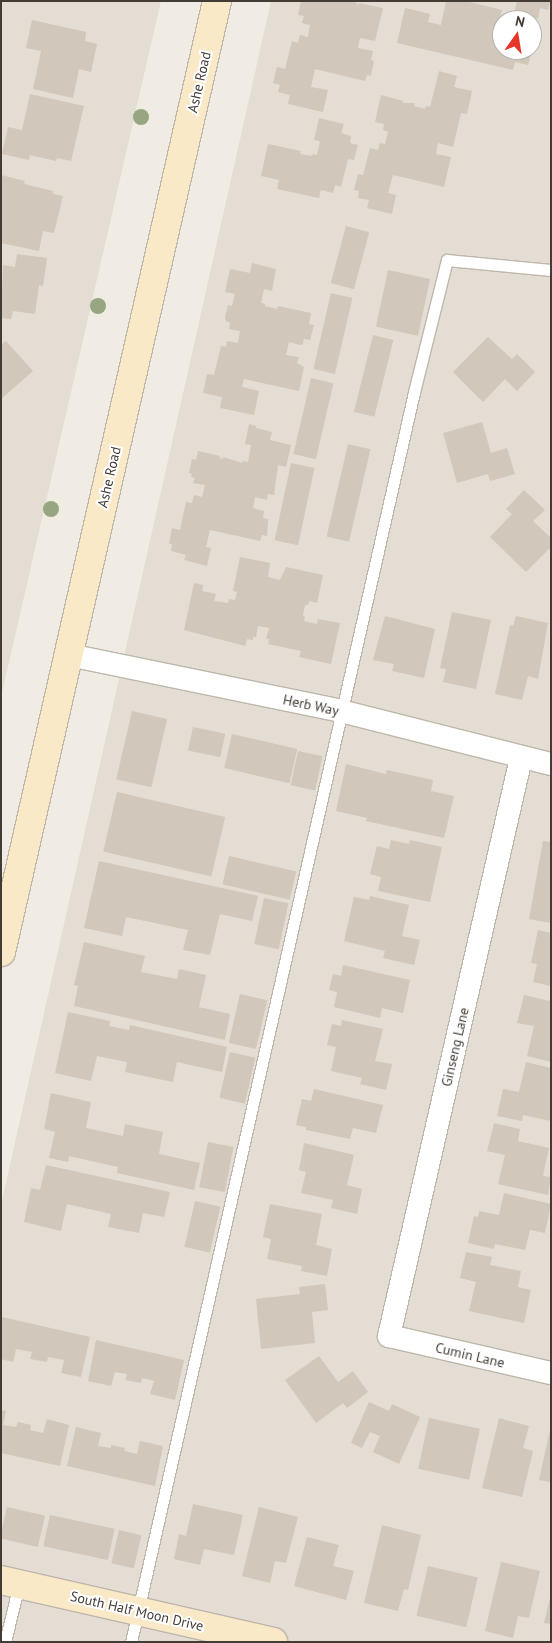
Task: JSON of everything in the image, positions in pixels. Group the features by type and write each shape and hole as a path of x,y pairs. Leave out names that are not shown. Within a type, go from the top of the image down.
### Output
{"street":[{"name":"Ashe Road","path":"1,952 217,1"},
{"name":"Herb Way","path":"69,655 341,711 521,758 551,764"},
{"name":"Ginseng Lane","path":"389,1336 521,758"},
{"name":"Cumin Lane","path":"389,1336 551,1373"},
{"name":"South Half Moon Drive","path":"10,1582 273,1642"}],"lane":[{"path":"131,1642 341,711 414,392 447,260 551,270"},
{"path":"5,1642 10,1582"}],"shaded area":[{"path":"1,1 161,1 1,697"},
{"path":"271,1 551,1 551,1642 1,1642 1,1205"}],"building":[{"path":"301,1 353,1 359,5 359,3 383,8 375,41 360,38 358,48 373,51 371,60 374,61 371,76 367,75 365,81 315,69 311,87 328,90 323,112 288,104 290,95 278,92 280,85 273,83 277,67 285,69 292,41 298,43 300,35 308,37 310,25 302,23 304,16 298,15"},
{"path":"446,1 465,1 502,10 492,10 492,60 529,60 528,65 515,62 513,70 397,43 405,8 430,14 428,22 441,25"},
{"path":"517,1 550,1 548,10 540,8 540,10 515,10"},
{"path":"32,20 86,32 85,41 97,44 91,72 79,69 73,98 33,89 41,51 26,48"},
{"path":"439,71 457,76 454,87 472,91 467,114 461,113 453,147 438,143 436,154 451,157 444,187 393,175 388,193 396,195 392,214 367,208 369,200 358,198 359,191 354,190 358,174 363,175 370,148 378,150 380,143 385,144 388,132 383,130 384,124 375,122 381,95 403,101 403,103 415,103 414,106 425,109 426,106 430,107"},
{"path":"30,94 84,106 71,161 57,158 56,161 30,155 29,160 2,154 8,127 22,130"},
{"path":"319,118 344,124 341,133 351,136 350,143 358,145 354,160 348,159 341,187 335,185 333,193 321,190 319,198 277,189 279,180 261,176 268,144 301,151 300,154 317,155 320,141 314,140"},
{"path":"1,175 25,181 24,184 53,191 53,194 63,196 54,233 43,231 39,251 1,243"},
{"path":"346,226 369,232 354,289 331,283"},
{"path":"17,254 47,258 43,286 39,285 35,314 13,311 11,319 1,318 3,265 15,267"},
{"path":"252,263 276,269 272,291 264,289 261,303 277,309 278,306 311,313 309,324 314,325 310,340 304,339 303,344 300,345 289,342 286,355 299,357 297,363 304,367 299,391 244,379 242,387 259,391 254,415 220,408 222,397 203,393 207,374 214,375 221,346 226,347 227,341 238,343 240,331 229,329 230,323 225,318 228,305 232,306 235,294 225,292 230,269 250,273"},
{"path":"388,270 430,279 418,336 376,327"},
{"path":"331,293 352,298 335,374 313,369"},
{"path":"373,335 393,340 374,417 354,412"},
{"path":"488,337 512,359 517,354 535,372 517,391 505,379 483,402 453,372"},
{"path":"6,341 33,371 1,399 1,345"},
{"path":"311,378 333,383 316,459 293,454"},
{"path":"482,422 491,453 507,448 515,474 490,481 488,474 457,483 443,433"},
{"path":"249,424 272,432 270,440 291,445 286,467 278,465 274,495 268,494 267,500 255,497 253,508 264,511 263,518 268,519 267,536 262,535 260,541 210,530 206,547 211,548 207,566 184,560 186,555 171,551 172,544 169,544 172,528 180,530 186,502 192,503 194,495 202,497 205,485 193,483 195,478 191,477 192,474 189,473 192,459 196,460 198,451 220,456 219,458 223,459 223,457 242,463 243,461 248,462 251,445 245,444"},
{"path":"348,444 370,449 349,542 327,537"},
{"path":"291,463 314,468 298,545 275,540"},
{"path":"524,490 545,510 533,521 551,538 551,547 526,572 490,537 512,514 506,509"},
{"path":"240,557 270,563 268,577 280,580 286,567 323,575 317,603 309,601 308,605 305,605 303,616 305,617 304,621 317,624 318,619 340,623 331,664 299,657 301,651 268,644 269,639 266,639 269,628 258,626 256,637 253,637 253,640 247,639 245,646 184,630 194,583 203,585 202,591 216,594 214,601 228,603 229,599 235,600 237,592 233,591"},
{"path":"452,612 491,620 476,689 443,682 446,669 440,668"},
{"path":"385,616 435,629 424,678 392,671 394,664 373,660"},
{"path":"516,616 548,623 538,679 528,676 522,700 495,694 510,625 513,626"},
{"path":"132,711 167,719 151,787 116,779"},
{"path":"193,727 225,734 220,757 188,750"},
{"path":"232,734 297,749 289,783 224,768"},
{"path":"298,751 322,756 315,790 291,785"},
{"path":"346,764 386,774 387,770 433,780 431,791 454,796 444,838 366,821 367,818 336,811"},
{"path":"117,792 225,817 211,876 103,851"},
{"path":"391,840 409,844 410,840 442,847 430,902 378,891 381,877 370,874 377,846 389,849"},
{"path":"543,841 551,842 551,923 529,919"},
{"path":"229,856 296,872 290,900 222,884"},
{"path":"99,861 258,896 252,921 220,914 210,955 183,950 188,930 126,917 122,936 84,928"},
{"path":"370,896 409,905 402,936 420,940 414,965 383,958 385,951 344,941 354,897 369,900"},
{"path":"264,898 288,903 279,949 254,944"},
{"path":"538,930 551,933 551,986 533,982 537,964 531,963"},
{"path":"84,942 145,956 141,972 177,979 179,969 206,975 199,1007 230,1014 225,1040 74,1006 78,986 74,985"},
{"path":"343,965 410,980 403,1013 382,1008 380,1018 334,1007 337,992 329,990 333,974 341,976"},
{"path":"240,994 267,1000 256,1049 229,1043"},
{"path":"524,995 550,1001 551,1062 527,1056 534,1026 517,1023"},
{"path":"68,1012 110,1021 109,1026 129,1030 130,1025 227,1047 222,1072 177,1062 173,1082 125,1072 127,1062 97,1056 91,1081 55,1073"},
{"path":"342,1020 383,1029 375,1061 392,1064 386,1090 360,1084 362,1078 331,1071 336,1047 327,1045 332,1024 341,1026"},
{"path":"230,1052 255,1058 245,1104 219,1098"},
{"path":"526,1062 551,1068 551,1121 523,1115 522,1121 497,1116 503,1089 519,1092"},
{"path":"314,1089 383,1105 376,1133 353,1128 350,1139 306,1130 306,1127 296,1125 302,1099 311,1101"},
{"path":"51,1093 91,1102 86,1128 123,1136 125,1124 163,1132 159,1154 200,1163 194,1190 117,1173 118,1167 69,1156 68,1162 49,1158 55,1132 44,1129"},
{"path":"494,1123 520,1129 518,1141 549,1148 543,1176 551,1177 548,1195 498,1184 505,1155 487,1151"},
{"path":"208,1142 234,1147 225,1192 199,1187"},
{"path":"304,1143 354,1155 347,1185 362,1189 357,1214 331,1208 333,1200 301,1193 306,1172 299,1170"},
{"path":"46,1165 170,1192 164,1217 143,1213 139,1233 108,1227 111,1214 67,1204 61,1231 24,1222 31,1188 40,1190"},
{"path":"504,1193 551,1204 545,1233 530,1230 525,1250 495,1244 494,1249 468,1243 474,1216 478,1217 479,1211 499,1215"},
{"path":"195,1201 220,1207 210,1253 184,1247"},
{"path":"270,1204 322,1214 316,1245 332,1249 327,1276 301,1271 302,1266 267,1259 271,1239 263,1237"},
{"path":"466,1252 492,1257 490,1265 521,1271 518,1287 531,1290 524,1323 469,1311 476,1282 460,1278"},
{"path":"325,1284 328,1310 312,1312 315,1343 261,1349 256,1299 300,1294 299,1287"},
{"path":"2,1317 90,1337 81,1377 61,1373 64,1360 48,1357 47,1362 30,1359 32,1352 16,1349 13,1362 1,1359"},
{"path":"96,1340 184,1360 175,1400 150,1394 154,1381 142,1378 141,1383 125,1380 127,1374 115,1372 111,1386 88,1381"},
{"path":"319,1356 338,1382 353,1371 368,1392 347,1408 343,1403 316,1423 285,1380"},
{"path":"369,1402 389,1411 392,1404 420,1417 399,1464 373,1452 380,1436 370,1432 362,1448 351,1443"},
{"path":"1,1410 6,1411 3,1425 16,1427 18,1422 31,1425 30,1430 43,1433 47,1419 69,1425 60,1466 1,1453"},
{"path":"429,1418 480,1429 469,1480 418,1469"},
{"path":"499,1418 529,1426 523,1448 533,1451 522,1497 482,1488"},
{"path":"76,1427 101,1433 98,1446 111,1448 111,1445 125,1448 124,1451 137,1454 140,1441 163,1446 155,1486 67,1466"},
{"path":"551,1430 551,1482 539,1480"},
{"path":"193,1504 243,1515 234,1555 204,1549 200,1565 174,1559 179,1534 186,1536"},
{"path":"7,1507 45,1516 38,1547 1,1538"},
{"path":"259,1507 298,1517 286,1563 275,1561 270,1583 242,1576"},
{"path":"50,1515 115,1529 108,1560 43,1546"},
{"path":"382,1525 421,1535 408,1590 404,1589 398,1611 364,1603"},
{"path":"119,1530 141,1535 134,1568 111,1563"},
{"path":"307,1537 339,1545 333,1566 354,1571 346,1600 294,1586"},
{"path":"501,1562 540,1571 529,1618 518,1616 513,1638 485,1631"},
{"path":"428,1566 478,1577 466,1627 417,1616"},
{"path":"551,1594 551,1624 544,1623"}]}
